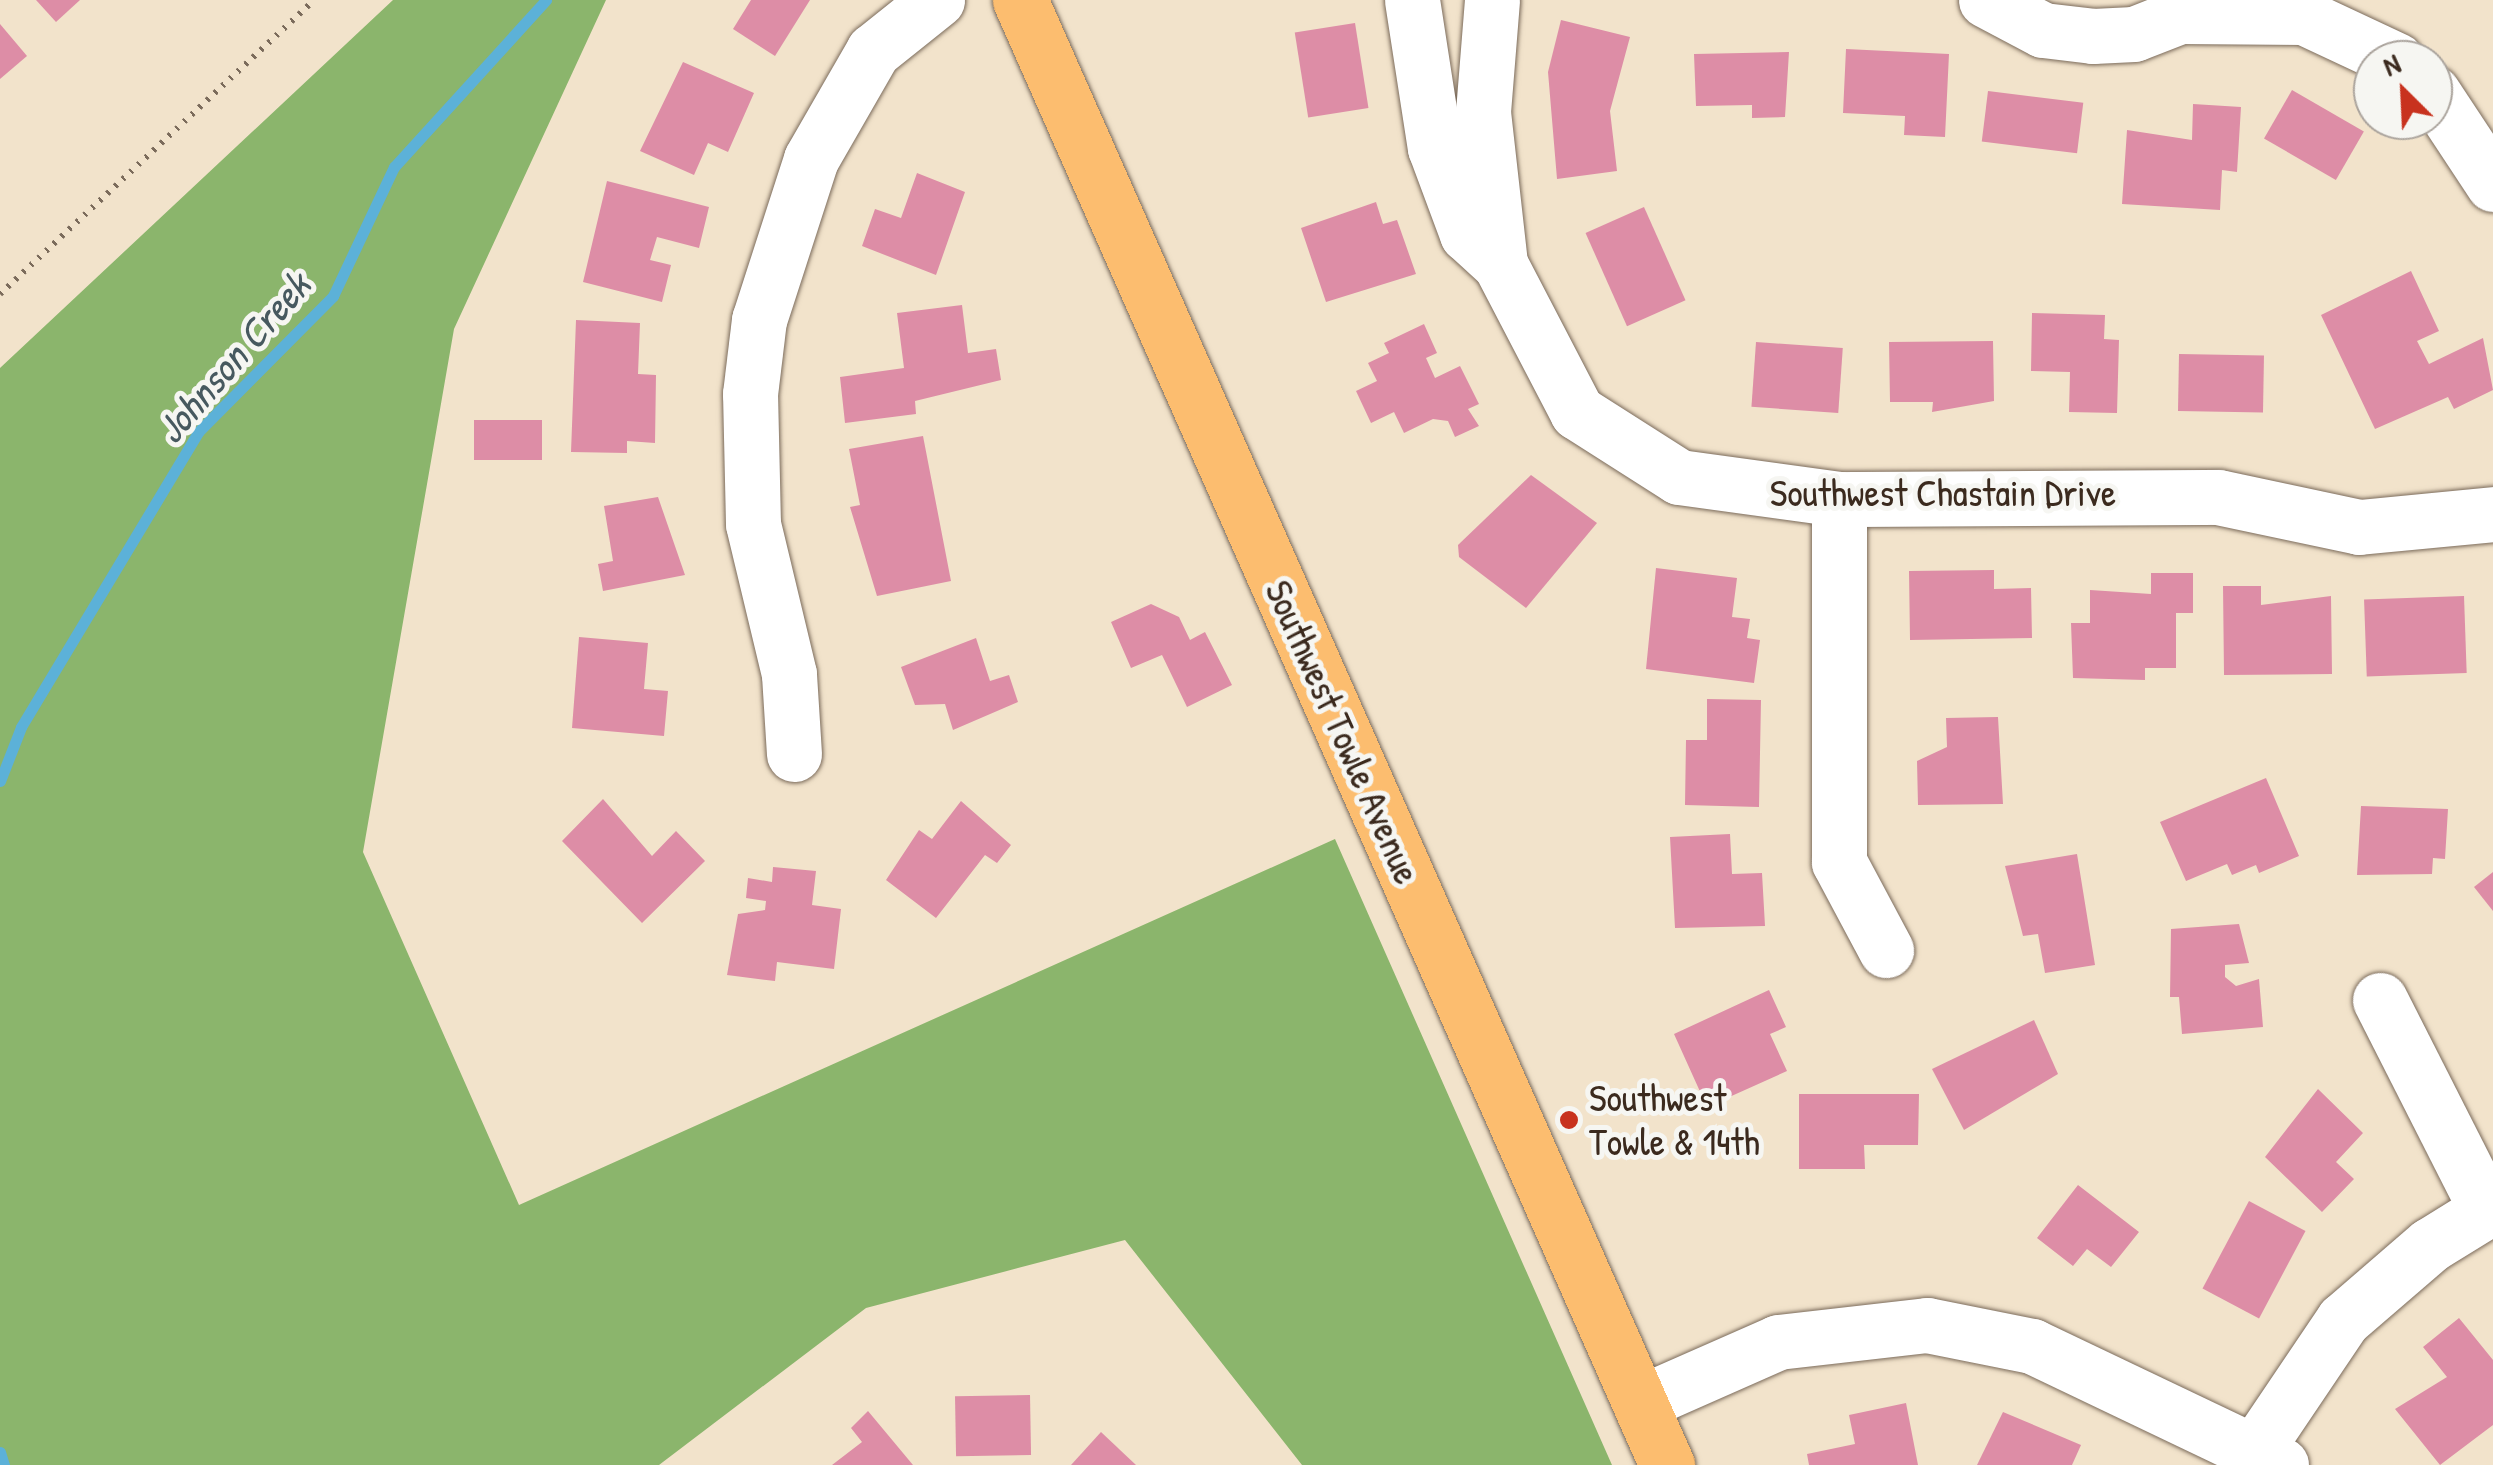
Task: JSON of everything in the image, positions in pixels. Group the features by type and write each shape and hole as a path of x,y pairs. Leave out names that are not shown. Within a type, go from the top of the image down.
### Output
{"main road":[{"name":"Southwest Towle Avenue","path":"1020,0 1667,1465"}],"street":[{"path":"794,754 788,674 754,524 750,394 759,320 811,159 874,51 937,0"},
{"name":"Southwest Chastain Drive","path":"1412,0 1450,196 1466,234 1500,264 1552,376 1576,412 1609,437 1710,487 1840,499 2218,497 2359,527 2493,514"},
{"name":"Southwest Chastain Drive","path":"1492,0 1483,112 1502,218 1500,264"},
{"path":"1986,0 2043,30 2094,36 2134,34 2167,8 2304,17 2353,40"},
{"path":"2453,123 2493,184"},
{"path":"1840,499 1839,862 1886,950"},
{"path":"1640,1403 1778,1342 1928,1325 2032,1346 2268,1457 2343,1320 2490,1207 2380,1000"}],"path":[{"path":"0,294 314,0"}],"green space":[{"path":"393,0 606,0 454,329 363,852 519,1205 1335,839 1612,1465 1302,1465 1125,1240 866,1308 659,1465 0,1465 0,368"}],"building":[{"path":"36,0 80,0 56,22"},
{"path":"751,0 810,0 775,56 733,29"},
{"path":"1561,20 1630,37 1610,111 1617,171 1557,179 1548,72"},
{"path":"1355,23 1368,108 1308,117 1295,33"},
{"path":"0,24 27,56 0,79"},
{"path":"1846,49 1949,54 1945,137 1904,135 1905,116 1843,113"},
{"path":"1789,52 1785,117 1752,118 1752,105 1696,106 1694,54"},
{"path":"683,62 754,93 728,152 708,143 694,175 640,151"},
{"path":"2292,90 2353,125 2353,140 2359,140 2336,180 2264,138"},
{"path":"1988,91 2083,103 2077,153 1982,142"},
{"path":"2193,104 2241,107 2237,172 2222,170 2220,210 2122,204 2127,130 2192,140"},
{"path":"917,173 965,192 936,275 862,246 875,209 901,218"},
{"path":"607,181 709,207 699,248 657,237 650,260 671,265 662,302 583,282"},
{"path":"1376,202 1383,224 1397,220 1416,274 1326,302 1301,228"},
{"path":"1644,207 1685,300 1627,326 1586,233"},
{"path":"2411,271 2439,331 2417,341 2429,364 2483,338 2493,390 2454,409 2448,397 2375,429 2321,315"},
{"path":"962,305 968,353 996,349 1001,380 915,401 916,414 845,423 840,377 904,368 897,313"},
{"path":"2032,313 2105,315 2104,339 2119,340 2117,413 2069,412 2070,372 2031,371"},
{"path":"576,320 640,323 638,374 656,375 655,443 627,441 627,453 571,452"},
{"path":"1424,324 1437,353 1426,358 1435,378 1460,366 1479,404 1468,409 1479,426 1455,437 1448,421 1433,419 1404,433 1394,412 1371,423 1356,391 1377,381 1368,363 1389,353 1384,343"},
{"path":"1993,341 1994,401 1932,412 1933,402 1890,402 1889,342"},
{"path":"1756,342 1843,348 1838,413 1751,407"},
{"path":"2179,354 2264,355 2263,412 2178,411"},
{"path":"474,420 542,420 542,460 474,460"},
{"path":"923,436 951,581 877,596 850,507 860,505 849,449"},
{"path":"1531,475 1597,523 1526,608 1459,557 1458,545"},
{"path":"658,497 685,575 603,591 598,564 613,561 604,506"},
{"path":"1656,568 1737,578 1732,617 1750,619 1747,638 1760,640 1754,683 1646,669"},
{"path":"1994,570 1994,589 2031,588 2032,638 1910,640 1909,571"},
{"path":"2151,573 2193,573 2193,613 2176,613 2176,668 2145,668 2145,680 2073,678 2071,623 2090,623 2090,590 2151,594"},
{"path":"2223,586 2261,586 2261,605 2331,596 2332,674 2224,675"},
{"path":"2464,596 2467,673 2367,676 2364,599"},
{"path":"1151,604 1179,617 1190,640 1205,632 1232,685 1187,707 1162,655 1131,668 1111,622"},
{"path":"579,637 648,643 644,689 668,691 664,736 572,728"},
{"path":"976,638 990,681 1009,675 1018,702 953,730 945,704 915,705 901,667"},
{"path":"1707,699 1761,700 1759,807 1685,805 1686,740 1707,740"},
{"path":"1998,717 2003,804 1918,805 1917,761 1947,747 1946,718"},
{"path":"2266,778 2299,856 2259,873 2256,865 2232,875 2227,864 2186,881 2160,822"},
{"path":"603,799 652,856 676,831 705,861 642,923 562,841"},
{"path":"961,801 1011,845 997,863 985,855 936,918 886,880 919,830 932,839"},
{"path":"2361,806 2448,809 2445,859 2433,858 2432,874 2357,875"},
{"path":"1730,834 1732,874 1762,873 1765,926 1675,928 1670,837"},
{"path":"2077,854 2095,965 2045,973 2038,934 2023,936 2005,866"},
{"path":"773,867 816,871 812,905 841,909 834,969 777,962 775,981 727,975 738,914 765,910 766,901 746,898 748,878 772,882"},
{"path":"2493,872 2493,911 2474,887"},
{"path":"2239,924 2249,963 2225,965 2225,977 2236,986 2259,979 2263,1027 2182,1034 2179,997 2170,997 2171,929"},
{"path":"1769,990 1786,1027 1770,1034 1787,1071 1707,1107 1674,1034"},
{"path":"2034,1020 2058,1074 1964,1130 1932,1069"},
{"path":"2318,1089 2363,1133 2336,1162 2354,1179 2322,1212 2265,1157"},
{"path":"1799,1094 1919,1094 1918,1145 1864,1145 1865,1169 1799,1169"},
{"path":"2078,1185 2139,1232 2111,1267 2087,1249 2073,1266 2037,1238"},
{"path":"2249,1201 2306,1231 2259,1318 2203,1288"},
{"path":"2459,1318 2493,1360 2493,1425 2440,1465 2395,1409 2447,1377 2423,1347"},
{"path":"1030,1395 1031,1455 956,1456 955,1396"},
{"path":"1906,1403 1918,1465 1809,1465 1807,1454 1855,1444 1849,1415"},
{"path":"868,1411 913,1465 832,1465 862,1442 851,1428"},
{"path":"2003,1412 2081,1445 2072,1465 1977,1465"},
{"path":"1101,1432 1136,1465 1071,1465"}],"waterway":[{"name":"Johnson Creek","path":"0,781 21,727 198,432 333,296 394,167 546,0"},
{"name":"Johnson Creek","path":"0,1452 4,1465"}],"place":[{"name":"Southwest Towle & 14th","path":"1569,1120"}]}
